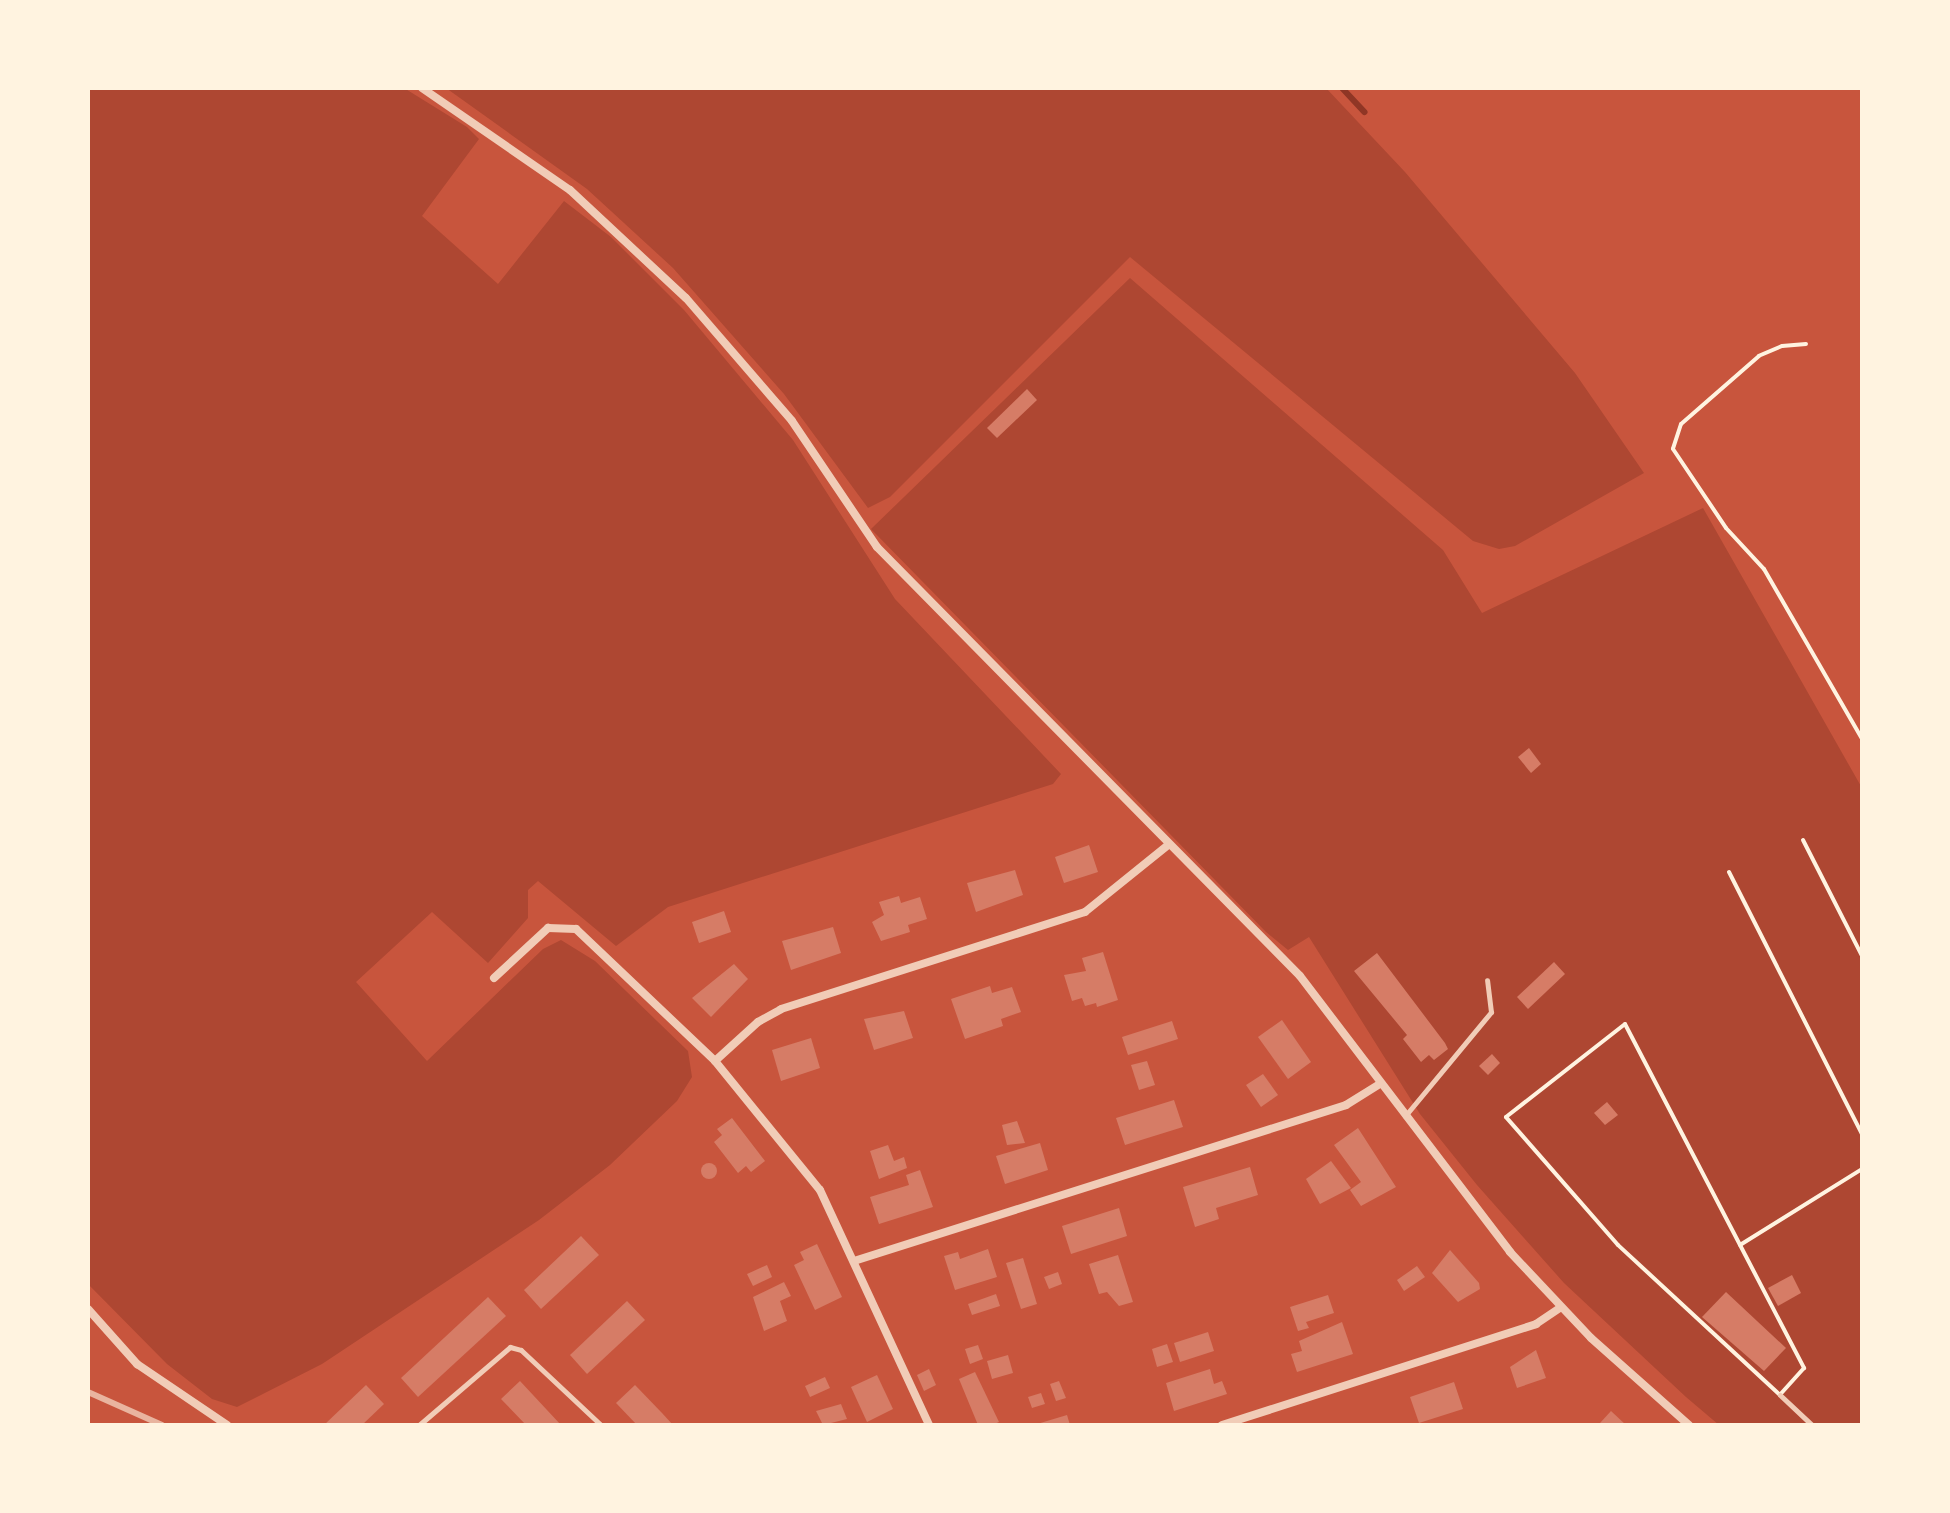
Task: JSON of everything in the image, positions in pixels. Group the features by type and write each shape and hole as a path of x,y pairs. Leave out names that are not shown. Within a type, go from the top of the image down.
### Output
{"street":[{"path":"422,88 550,175 667,278 792,421 881,551 1305,982 1488,1226 1561,1307 1689,1425"},
{"path":"715,1061 758,1022 781,1009 1080,914 1168,845"},
{"path":"494,978 548,928 576,929 715,1061 806,1168 854,1261 929,1425"},
{"path":"854,1261 1346,1105 1380,1084"},
{"path":"1222,1425 1536,1324 1561,1307"},
{"path":"88,1309 137,1364 227,1425"}],"lane":[{"path":"1404,1116 1491,1012 1487,980"},
{"path":"419,1425 510,1347 521,1350 601,1425"},
{"path":"1780,1395 1812,1425"}],"path":[{"path":"1806,344 1759,356 1681,424 1673,449 1726,528 1764,569 1862,739"},
{"path":"1803,840 1862,956"},
{"path":"1729,872 1862,1134"},
{"path":"1625,1024 1804,1368 1780,1395 1618,1245 1506,1117 1625,1024"},
{"path":"1740,1245 1862,1169"}],"shaded area":[{"path":"88,88 404,88 467,127 479,139 422,216 498,284 564,201 611,237 684,310 793,440 895,599 1061,774 1053,784 668,907 616,946 538,881 528,890 528,918 488,963 432,912 356,982 427,1061 543,949 561,940 595,961 688,1051 692,1077 677,1101 610,1165 539,1220 322,1364 237,1407 212,1399 167,1364 88,1284"},
{"path":"446,88 1326,88 1405,172 1575,373 1644,473 1515,546 1499,549 1473,541 1130,257 890,497 868,508 784,394 673,268 587,189"},
{"path":"1130,278 1443,550 1482,613 1703,508 1862,788 1862,1425 1719,1425 1686,1397 1564,1283 1477,1185 1420,1114 1309,937 1288,950 1266,932 871,529"}],"building":[{"path":"1027,389 1037,400 997,438 987,428"},
{"path":"1529,748 1541,764 1531,773 1518,757"},
{"path":"1089,845 1098,872 1064,883 1055,857"},
{"path":"1015,870 1023,895 976,912 967,883"},
{"path":"899,896 901,903 920,897 927,919 908,925 910,932 881,941 872,922 884,915 879,902"},
{"path":"724,911 731,932 699,943 692,922"},
{"path":"833,927 841,953 791,970 782,941"},
{"path":"1103,952 1118,1000 1097,1007 1096,1003 1085,1006 1082,998 1072,1001 1064,975 1086,971 1082,958"},
{"path":"1377,953 1445,1043 1448,1049 1434,1060 1429,1055 1421,1062 1403,1039 1407,1035 1354,971"},
{"path":"1554,962 1565,974 1528,1009 1517,997"},
{"path":"734,964 748,979 711,1017 692,998"},
{"path":"990,986 992,993 1012,987 1021,1012 1001,1019 1003,1026 965,1039 951,999"},
{"path":"904,1011 913,1038 874,1050 864,1019"},
{"path":"1282,1020 1311,1062 1288,1079 1258,1037"},
{"path":"1172,1021 1178,1039 1128,1055 1122,1037"},
{"path":"811,1038 820,1068 781,1081 772,1050"},
{"path":"1492,1054 1500,1063 1488,1075 1479,1066"},
{"path":"1147,1061 1155,1085 1139,1090 1131,1065"},
{"path":"1263,1074 1278,1095 1261,1107 1246,1085"},
{"path":"1174,1100 1183,1127 1125,1145 1116,1118"},
{"path":"1607,1102 1618,1115 1605,1125 1594,1113"},
{"path":"732,1118 765,1161 751,1172 746,1166 738,1173 714,1142 722,1135 717,1129"},
{"path":"1017,1121 1025,1143 1007,1145 1002,1125"},
{"path":"1358,1128 1396,1187 1361,1206 1350,1190 1361,1182 1334,1145"},
{"path":"1040,1143 1048,1170 1005,1184 996,1156"},
{"path":"888,1145 894,1161 904,1157 907,1168 879,1179 870,1151"},
{"path":"1331,1161 1351,1188 1320,1204 1306,1179"},
{"path":"709,1163 717,1171 709,1179 701,1171"},
{"path":"1250,1167 1258,1195 1216,1208 1219,1219 1195,1227 1183,1187"},
{"path":"920,1170 933,1207 879,1224 870,1197 909,1185 906,1175"},
{"path":"1119,1208 1127,1236 1071,1254 1062,1226"},
{"path":"581,1236 599,1255 541,1309 524,1290"},
{"path":"817,1244 842,1297 815,1310 794,1265 804,1260 800,1252"},
{"path":"988,1249 997,1277 955,1290 944,1256 958,1252 960,1259"},
{"path":"1450,1250 1479,1283 1480,1289 1458,1302 1432,1273"},
{"path":"1118,1255 1133,1302 1119,1306 1107,1292 1099,1294 1089,1264"},
{"path":"1023,1258 1037,1304 1021,1309 1006,1263"},
{"path":"767,1265 772,1277 753,1286 747,1274"},
{"path":"1417,1266 1425,1277 1404,1291 1397,1280"},
{"path":"1058,1272 1062,1284 1049,1289 1044,1277"},
{"path":"1792,1275 1801,1293 1778,1306 1768,1288"},
{"path":"784,1282 791,1296 780,1301 787,1321 764,1331 753,1297"},
{"path":"1726,1292 1786,1348 1764,1371 1702,1317"},
{"path":"996,1294 1000,1306 972,1315 968,1304"},
{"path":"1328,1295 1334,1313 1306,1322 1309,1328 1298,1331 1290,1307"},
{"path":"488,1297 506,1316 418,1397 401,1378"},
{"path":"627,1301 645,1320 587,1374 570,1355"},
{"path":"1342,1322 1353,1354 1297,1372 1291,1354 1302,1351 1299,1341"},
{"path":"1208,1332 1214,1351 1180,1362 1174,1343"},
{"path":"1167,1344 1173,1362 1157,1367 1152,1349"},
{"path":"978,1345 983,1359 970,1364 965,1349"},
{"path":"1536,1350 1546,1378 1517,1388 1510,1367"},
{"path":"1008,1355 1013,1373 992,1379 987,1361"},
{"path":"929,1369 936,1385 924,1391 917,1375"},
{"path":"1210,1369 1214,1384 1222,1381 1227,1394 1174,1411 1166,1383"},
{"path":"975,1372 999,1422 992,1425 978,1425 959,1379"},
{"path":"877,1375 893,1409 867,1422 851,1387"},
{"path":"825,1377 830,1388 810,1397 805,1386"},
{"path":"520,1381 561,1425 526,1425 501,1399"},
{"path":"1059,1381 1066,1398 1056,1401 1050,1384"},
{"path":"1454,1382 1463,1409 1419,1423 1410,1397"},
{"path":"366,1385 384,1404 362,1425 324,1425"},
{"path":"635,1385 673,1425 637,1425 616,1403"},
{"path":"1041,1393 1045,1404 1032,1408 1028,1397"},
{"path":"841,1404 847,1419 823,1425 816,1411"},
{"path":"1611,1411 1626,1425 1600,1423"},
{"path":"1067,1415 1070,1425 1037,1425 1037,1424"}],"waterway":[{"path":"1342,88 1364,112"}],"railway":[{"path":"88,1392 162,1425"}]}
